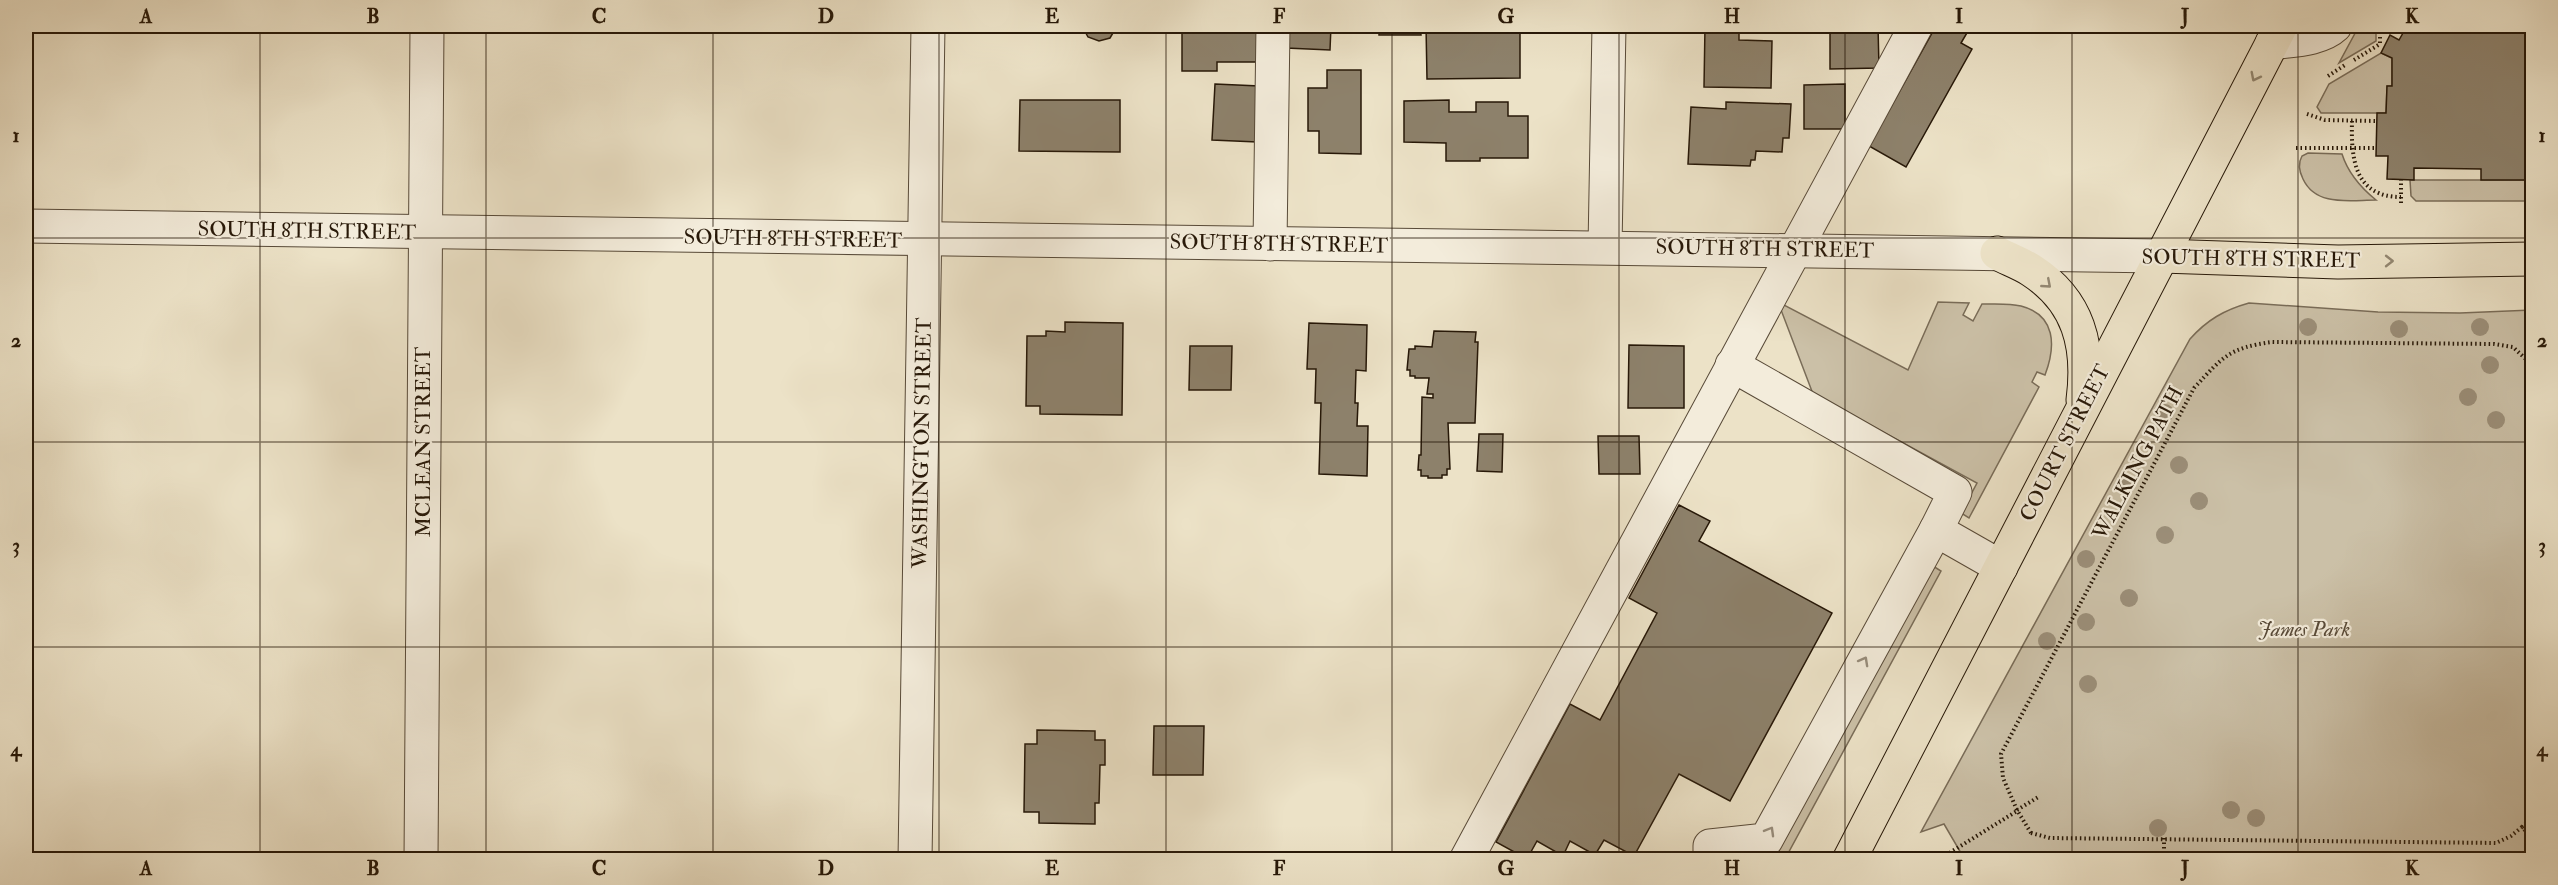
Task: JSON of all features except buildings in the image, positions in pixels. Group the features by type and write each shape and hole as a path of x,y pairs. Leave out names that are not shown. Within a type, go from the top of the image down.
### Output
{"main road":[{"name":"COURT STREET","path":"1849,860 2277,34"},
{"path":"1997,253 2031,270 2057,293 2072,313 2082,334 2085,365 2081,413"},
{"name":"SOUTH 8TH STREET","path":"2162,256 2338,262 2532,259"}],"street":[{"name":"MCLEAN STREET","path":"421,860 427,26"},
{"name":"WASHINGTON STREET","path":"915,860 928,26"},
{"path":"1270,244 1273,26"},
{"path":"1605,247 1609,26"},
{"path":"1466,860 1916,26"},
{"path":"2277,34 2307,38 2329,31 2335,26"},
{"name":"SOUTH 8TH STREET","path":"26,226 926,241 1605,247 2162,256"},
{"path":"1710,860 1710,846 1766,840 1955,492 1732,365"},
{"path":"1936,530 2001,567"}],"path":[{"path":"2307,114 2325,120 2376,121"},
{"path":"2352,121 2351,148 2356,169 2373,191 2384,197 2401,197"},
{"path":"2296,148 2376,148"},
{"path":"2401,179 2401,206"},
{"name":"WALKING PATH","path":"2532,364 2512,347 2494,344 2272,342 2250,345 2224,356 2194,388 2001,754 2003,778 2017,810 2031,833 2049,838 2496,843 2522,827 2532,817"},
{"path":"1938,860 2040,796"},
{"path":"2522,827 2532,838"},
{"path":"2164,838 2164,860"}],"green space":[{"path":"2359,26 2376,26 2376,41 2339,63"},
{"path":"2381,53 2392,58 2392,86 2387,86 2386,113 2321,113 2317,107 2329,84"},
{"path":"2308,153 2342,154 2355,179 2376,200 2335,200 2316,194 2303,179 2300,170 2302,156"},
{"path":"2528,174 2532,174 2532,201 2416,201 2411,196 2410,180 2527,180"},
{"path":"1778,302 1908,370 1938,302 1969,303 1963,315 1973,321 1982,304 2021,306 2041,316 2050,333 2049,364 2045,375 2037,372 2032,382 2039,387 1969,518 1961,513 1977,483 1813,394"},
{"name":"James Park","path":"2249,303 2378,312 2460,313 2532,310 2532,859 1965,860 1944,824 1921,832 2190,339 2216,316"},
{"path":"1933,566 1941,571 1785,859 1726,860 1726,857 1774,855"}]}
